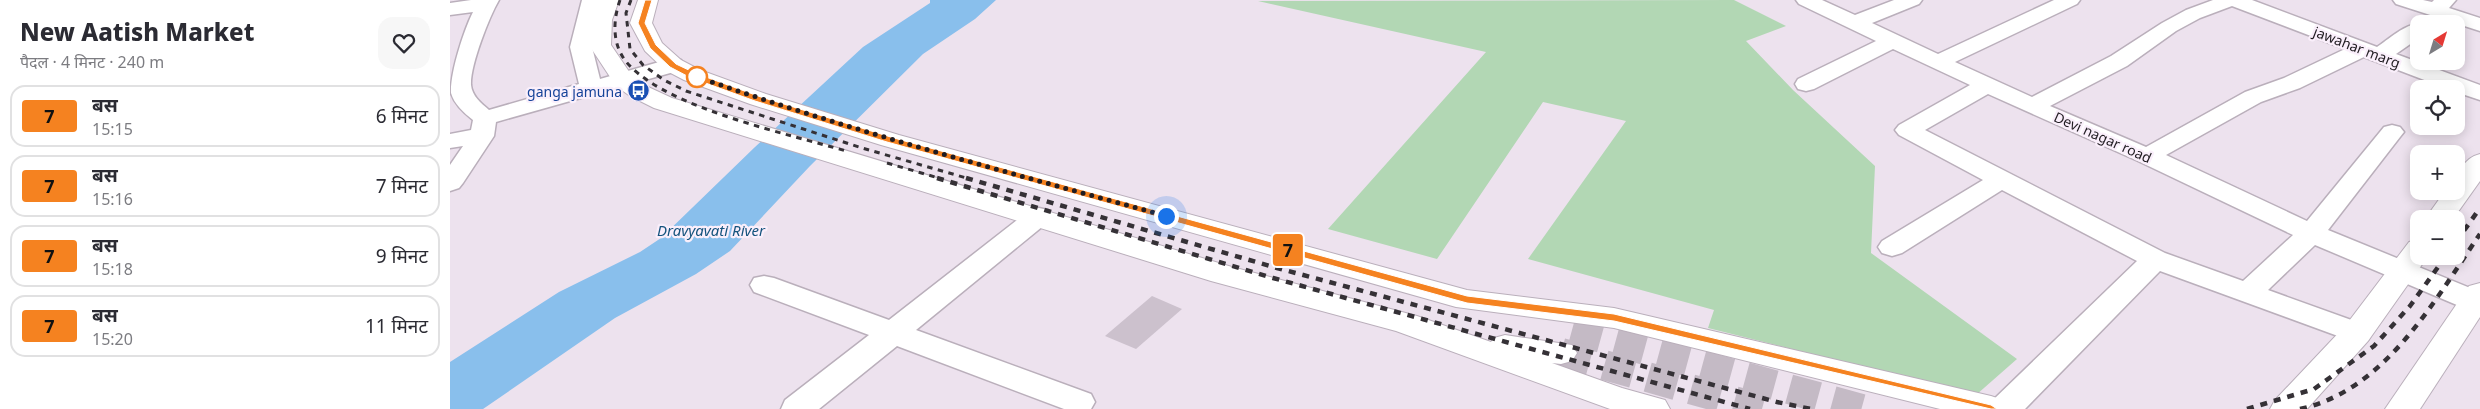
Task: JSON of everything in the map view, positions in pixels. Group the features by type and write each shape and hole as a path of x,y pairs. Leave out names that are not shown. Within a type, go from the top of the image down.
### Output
{"main road":[{"path":"609,0 602,20 600,45 624,81 638,91 664,103 1039,216 1222,274 1406,324 1460,341 1614,398 1653,409"},
{"path":"648,0 641,23 653,46 673,65 692,75 758,99 890,140 1467,300 1567,342 1460,341"},
{"path":"2446,210 2480,162"},
{"path":"2287,409 2357,333 2410,260"},
{"path":"2402,409 2477,297"},
{"path":"1467,300 1614,318 1991,409"}],"street":[{"path":"592,0 581,47 592,90"},
{"name":"Devi nagar road","path":"1806,0 1986,85 2147,156 2311,233 2410,260"},
{"path":"1854,22 1912,0"},
{"path":"1937,62 2070,0"},
{"path":"2032,106 2120,61 2169,27 2193,14 2232,0"},
{"name":"jawahar marg","path":"2232,0 2480,93"},
{"path":"2403,0 2480,24"},
{"path":"484,127 455,86 460,47 487,2"},
{"path":"450,9 487,2"},
{"path":"2147,156 2253,97 2371,52 2410,33"},
{"path":"1806,84 1892,41"},
{"path":"450,141 484,127 592,90 673,65"},
{"path":"1986,85 1907,130 2155,259 2357,333"},
{"path":"450,183 484,127"},
{"path":"2248,293 2311,233 2392,132"},
{"path":"1892,247 2002,179"},
{"path":"797,409 1039,216"},
{"path":"2005,409 2155,259"},
{"name":"Devi nagar road","path":"2419,265 2477,297"},
{"path":"764,285 1079,402"}],"green space":[{"path":"1734,0 1786,26 1746,41 1793,90 1875,166 1871,253 2017,359 1976,395 1708,328 1714,310 1528,259 1626,121 1543,102 1437,259 1328,229 1486,52 1258,1"}],"water":[{"name":"Dravyavati River","path":"930,0 996,0 975,19 923,54 810,166 730,251 696,274 615,318 483,409 450,409 450,362 559,292 640,252 661,238 755,147 863,47 930,3"}],"building":[{"path":"1152,296 1182,309 1136,349 1105,336"}],"tunnel":[{"path":"1572,330 1862,409"},
{"path":"1561,353 1762,409"}],"railway":[{"path":"620,0 615,27 617,44 620,52 631,67 650,82 702,108 846,151"},
{"path":"631,0 626,13 630,49 643,65 664,80 686,91 862,148 970,179"},
{"path":"887,163 942,179"},
{"path":"937,178 1273,278 1750,409"},
{"path":"966,178 1277,268 1777,402 1811,409"},
{"path":"2465,229 2480,208"},
{"path":"2300,409 2331,399 2358,383 2383,363 2426,314 2480,234"},
{"path":"2247,409 2314,389 2374,346 2410,306 2440,265"}],"bus line":[{"name":"7","path":"648,0 641,23 653,46 673,65 692,75 758,99 890,140 1467,300 1614,318 1991,409"}],"place":[{"name":"ganga jamuna","path":"638,91"}],"route":[{"path":"697,77 692,75 758,99 890,140 1166,216"}]}
